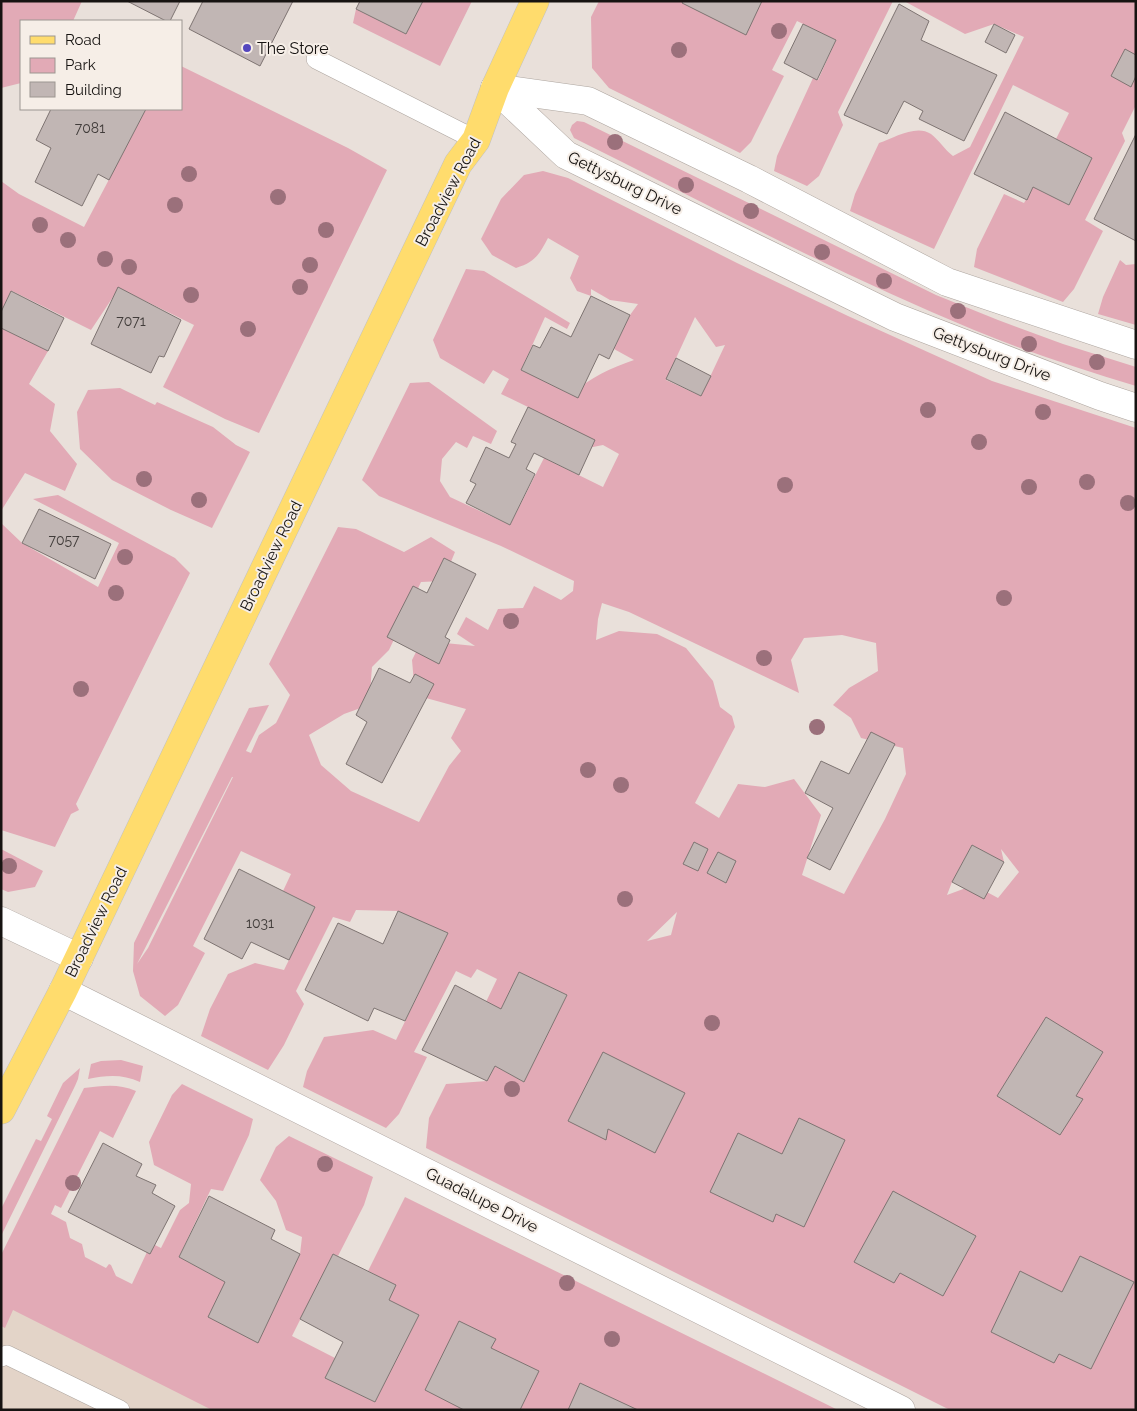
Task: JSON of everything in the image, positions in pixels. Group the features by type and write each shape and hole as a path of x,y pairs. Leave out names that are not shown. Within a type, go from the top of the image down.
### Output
{"main road":[{"name":"Broadview Road","path":"1,1110 63,991 458,164 476,140 495,88 535,1"}],"street":[{"path":"495,88 588,101 749,179 947,282 1136,345"},
{"name":"Gettysburg Drive","path":"495,88 566,155 895,318 1136,408"},
{"path":"1,921 78,958"},
{"name":"Guadalupe Drive","path":"63,991 901,1410"}],"lane":[{"path":"316,59 476,140"},
{"path":"1,1357 7,1355 120,1410"}],"shaded area":[{"path":"1,1289 236,1410 1,1410"}],"green space":[{"path":"1,1 82,1 73,20 20,20 20,83 1,88"},
{"path":"423,1 472,1 440,66 353,23 356,9 406,34"},
{"path":"599,1 893,1 838,112 843,125 819,176 807,186 774,171 777,156 813,78 818,80 836,40 797,21 772,70 784,76 751,142 740,153 609,88 592,68 591,17"},
{"path":"904,1 1136,1 1136,105 1122,133 1125,141 1085,220 1103,231 1074,289 1063,302 974,267 977,249 1004,194 1024,203 1033,187 1069,205 1092,158 1056,139 1069,113 1013,85 934,249 850,211 855,194 879,143 919,130 931,134 953,156 970,147 1024,37 994,24 965,34"},
{"path":"182,66 348,148 387,170 259,433 225,419 163,387 194,325 119,288 91,330 12,291 1,312 1,181 19,194 84,227 145,110 182,110"},
{"path":"577,121 584,122 936,295 1063,344 1136,367 1136,386 1054,360 994,338 873,286 574,138 570,130"},
{"path":"543,171 568,178 737,263 992,381 1136,428 1136,1410 950,1410 426,1148 429,1118 446,1084 487,1081 495,1066 524,1082 567,995 519,972 501,1009 486,1002 497,979 477,969 471,978 456,971 414,1052 427,1057 399,1114 386,1128 303,1087 307,1071 324,1037 373,1030 396,1040 448,933 398,911 356,910 350,922 333,917 296,991 304,1004 284,1045 268,1070 201,1036 210,1009 228,974 255,963 284,970 315,907 283,891 291,874 241,851 193,946 205,953 178,1005 165,1016 140,996 133,971 134,943 249,708 269,705 246,751 251,753 259,735 276,723 290,695 269,664 338,527 356,529 404,552 431,537 455,552 443,581 421,582 389,650 372,667 369,705 344,714 309,735 321,765 351,791 419,822 449,766 461,751 451,738 466,709 415,695 412,660 419,646 435,642 475,646 457,634 466,617 488,630 498,609 523,608 534,586 561,600 573,591 574,581 501,546 379,496 362,480 410,383 429,382 497,431 491,444 473,436 467,448 456,442 442,459 440,481 450,497 510,525 544,458 603,487 619,454 603,445 583,449 528,407 501,394 509,379 493,370 484,384 440,358 433,340 466,269 484,271 570,323 567,329 545,317 521,370 572,395 593,378 634,360 614,349 630,315 638,304 610,300 591,289 591,296 577,291 570,278 579,256 548,238 536,257 516,268 492,255 481,239 501,199 524,175","holes":["695,317 716,347 725,345 701,396 666,380","602,603 629,612 799,693 791,660 804,638 842,635 876,643 878,671 849,688 833,705 851,718 861,738 903,748 906,774 885,819 844,894 802,875 821,815 794,779 765,787 738,784 719,818 695,803 735,727 732,716 720,707 713,681 686,648 657,634 619,631 596,640","232,777 148,948 137,964","972,845 1004,862 1001,849 1019,872 998,898 974,885 947,895","677,912 671,935 647,941"]},
{"path":"1120,260 1126,265 1136,264 1136,325 1098,314 1103,297"},
{"path":"1,328 48,351 29,384 55,404 50,431 77,464 65,491 25,473 1,511"},
{"path":"120,388 155,405 157,402 213,427 236,445 250,452 212,528 171,510 112,480 80,449 77,412 88,390"},
{"path":"58,495 175,558 190,573 76,804 79,810 71,814 55,847 1,830 1,523 22,543 98,587 119,543 33,499"},
{"path":"1,849 43,871 35,887 8,892 1,889"},
{"path":"121,1060 143,1066 140,1082 115,1076 88,1079 91,1064 101,1061"},
{"path":"80,1068 75,1086 1,1236 1,1209 36,1139 41,1141 52,1119 47,1116 63,1083"},
{"path":"182,1084 253,1119 249,1135 223,1191 211,1189 179,1257 225,1282 258,1342 300,1254 302,1237 286,1230 276,1201 260,1180 276,1147 289,1136 373,1177 364,1205 338,1256 333,1254 292,1336 335,1358 325,1378 375,1402 419,1315 389,1300 395,1285 368,1271 405,1197 838,1410 212,1410 13,1310 5,1328 1,1326 1,1255 84,1088 116,1086 136,1091 113,1138 100,1131 61,1208 55,1205 51,1214 66,1222 70,1238 82,1244 85,1257 106,1268 109,1264 111,1265 116,1276 132,1284 147,1252 150,1253 155,1245 161,1248 180,1210 189,1203 191,1184 154,1165 149,1142 172,1095"}],"building":[{"path":"127,1 180,1 170,20 164,20"},
{"name":"The Store","path":"203,1 293,1 260,66 189,29"},
{"path":"360,1 423,1 406,34 356,9"},
{"path":"683,1 762,1 746,35 682,3"},
{"path":"899,4 929,21 921,40 997,75 964,141 919,119 923,111 904,101 887,134 844,115"},
{"path":"803,24 836,40 817,80 784,63"},
{"path":"994,24 1015,35 1006,53 985,42"},
{"path":"1125,49 1136,55 1136,76 1131,87 1111,76"},
{"path":"51,110 145,110 109,180 98,174 82,206 35,182 51,148 36,140"},
{"path":"1005,112 1092,158 1069,205 1033,187 1027,200 974,174"},
{"path":"1136,134 1136,241 1094,219"},
{"path":"118,287 181,320 164,357 159,356 151,373 91,344"},
{"path":"11,291 64,318 48,351 1,328 1,312"},
{"path":"591,296 630,315 609,359 599,354 578,398 521,370 533,345 540,348 551,327 571,337"},
{"path":"676,358 711,376 701,396 666,379"},
{"path":"528,407 595,440 579,475 534,453 526,469 535,474 510,525 466,503 476,484 470,481 486,447 509,458 516,444 511,442"},
{"path":"39,509 111,544 95,579 22,543"},
{"path":"444,558 476,574 445,637 450,640 439,664 387,637 413,586 427,593"},
{"path":"379,668 410,683 415,674 434,684 382,783 346,764 367,722 356,715"},
{"path":"871,732 895,744 830,870 807,858 833,808 805,793 821,761 849,774"},
{"path":"694,842 708,849 698,871 683,864"},
{"path":"972,845 1004,862 984,899 952,882"},
{"path":"718,852 736,861 726,883 707,873"},
{"path":"239,869 315,907 289,960 251,942 242,959 204,939"},
{"path":"398,911 448,933 405,1021 374,1008 368,1021 305,990 338,923 383,944"},
{"path":"519,972 567,995 524,1082 495,1066 487,1081 422,1050 455,985 501,1009"},
{"path":"1046,1017 1103,1052 1076,1096 1083,1099 1060,1135 997,1096"},
{"path":"603,1052 685,1093 655,1153 608,1129 606,1140 568,1121"},
{"path":"799,1118 845,1140 804,1227 776,1214 773,1222 710,1192 738,1133 782,1154"},
{"path":"103,1143 142,1164 136,1176 156,1185 152,1193 175,1206 150,1254 68,1212"},
{"path":"893,1191 976,1236 943,1296 900,1273 894,1283 854,1262"},
{"path":"209,1196 275,1230 271,1239 300,1254 258,1343 208,1317 225,1282 179,1257"},
{"path":"333,1254 396,1285 389,1300 419,1315 375,1402 325,1378 343,1342 300,1319"},
{"path":"1080,1256 1134,1282 1091,1369 1059,1354 1054,1363 991,1332 1020,1271 1062,1292"},
{"path":"459,1321 496,1339 491,1348 539,1371 520,1410 464,1410 425,1390"},
{"path":"580,1383 638,1410 568,1410"}],"place":[{"name":"The Store","path":"247,48"}]}
